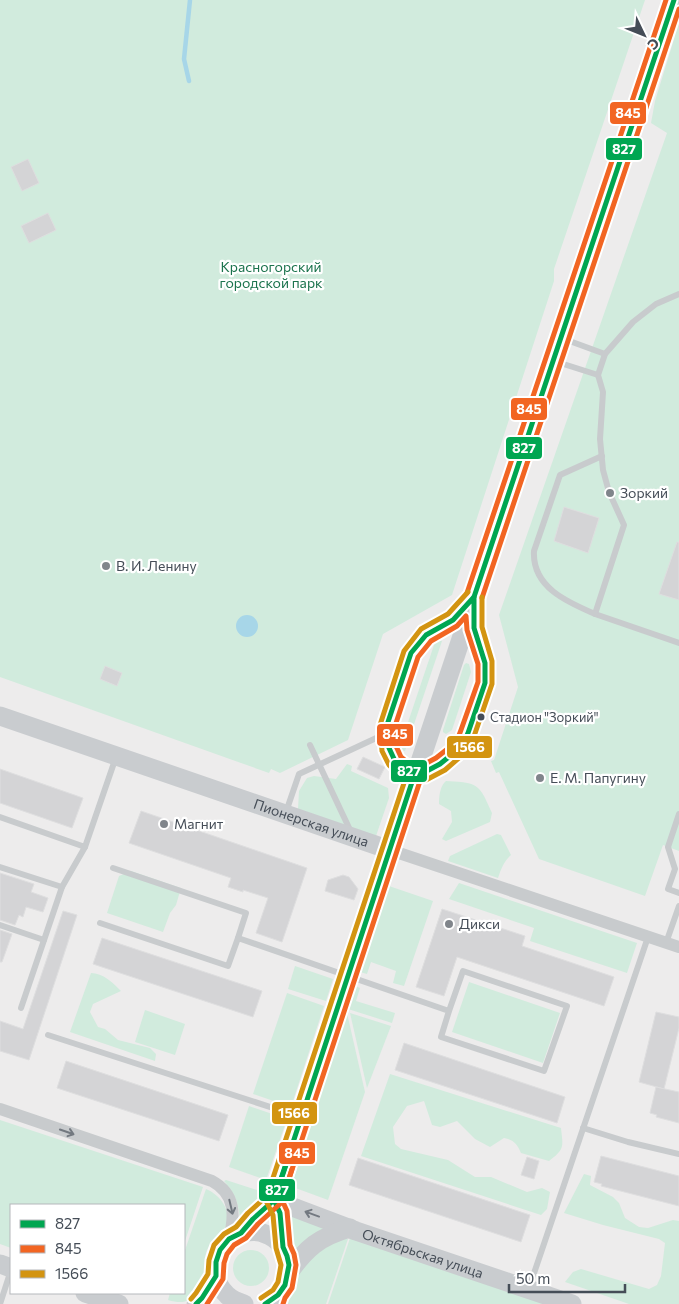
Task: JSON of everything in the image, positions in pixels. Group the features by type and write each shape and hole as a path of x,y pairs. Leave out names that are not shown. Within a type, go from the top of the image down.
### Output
{"street":[{"path":"244,1304 234,1300 218,1288 216,1262 220,1250 274,1200 674,0"},
{"name":"Пионерская улица","path":"0,716 679,947"},
{"path":"0,1109 212,1181 225,1190 232,1210 235,1236"},
{"path":"268,1302 285,1285 289,1265 283,1247 280,1213 274,1200"},
{"name":"Октябрьская улица","path":"274,1200 572,1304"},
{"path":"288,1274 301,1257 320,1240 350,1228"},
{"path":"235,1236 253,1231 264,1233 275,1239 283,1247"},
{"path":"196,1304 218,1288"},
{"path":"88,1294 119,1304"}],"lane":[{"path":"595,614 624,525 609,492 603,470 600,439 603,392 598,375 605,354 633,322 656,304 679,294"},
{"path":"561,338 605,354"},
{"path":"553,361 598,375"},
{"path":"602,456 560,475 534,551 534,562 538,573 556,594 574,605 679,643"},
{"path":"474,597 474,628 485,663 485,684 468,733 464,742 455,752 440,764 423,773 402,769 395,761 389,748 387,725 411,653 426,635 453,620 474,597"},
{"path":"285,814 299,774 387,734"},
{"path":"310,745 354,837"},
{"path":"21,1008 62,887 86,847 116,756"},
{"path":"679,814 668,847 675,868 668,889 679,893"},
{"path":"0,817 86,847"},
{"path":"0,867 62,887"},
{"path":"100,923 228,966 246,913 113,868"},
{"path":"666,942 679,906"},
{"path":"0,925 44,940"},
{"path":"529,1289 648,936"},
{"path":"238,938 449,1011"},
{"path":"463,971 567,1006 544,1071 441,1036 449,1011 463,971"},
{"path":"48,1035 302,1118"},
{"path":"583,1128 628,1142 679,1154"},
{"path":"0,1304 10,1272"}],"green space":[{"name":"Красногорский городской парк","path":"0,0 645,0 554,269 554,281 452,595 383,634 348,740 280,773 271,769 269,773 0,677"},
{"name":"Зоркий","path":"679,23 679,851 663,845 645,896 539,859 499,772 496,773 491,761 494,760 518,687 499,615 667,133 651,123 655,101"},
{"path":"436,639 442,641 405,751 399,749"},
{"path":"466,663 469,664 471,672 452,730 446,734 443,730"},
{"path":"347,764 352,766 351,771 388,788 389,798 376,836 298,809 299,791 307,778 314,776 336,779"},
{"path":"446,781 467,783 478,788 492,813 490,822 446,841 442,839 452,822 451,811 439,804 441,788"},
{"path":"497,834 501,835 511,855 498,878 448,861 450,856"},
{"path":"131,871 181,888 176,905 170,913 163,932 107,913 119,876"},
{"path":"459,883 637,943 627,973 530,941 534,928 449,899"},
{"path":"389,886 433,901 404,986 393,983 396,971 371,962 367,974 360,972"},
{"path":"295,966 333,979 326,1001 288,989"},
{"path":"91,973 104,977 121,991 93,1004 90,1012 98,1027 105,1029 118,1040 150,1048 156,1054 155,1061 70,1032"},
{"path":"469,982 560,1013 543,1063 452,1032"},
{"path":"355,986 360,988 356,1001 395,1013 392,1023 348,1009"},
{"path":"287,993 324,1006 291,1107 253,1094"},
{"path":"145,1010 185,1024 175,1055 135,1042"},
{"path":"347,1013 365,1092 328,1200 290,1186"},
{"path":"350,1013 391,1026 367,1088"},
{"path":"390,1074 561,1128 562,1147 549,1161 521,1153 515,1143 504,1138 490,1147 475,1139 457,1121 440,1127 432,1125 424,1101 407,1106 393,1127 395,1144 401,1149 448,1160 475,1177 491,1177 527,1192 542,1188 550,1192 547,1209 541,1215 361,1156"},
{"path":"249,1106 287,1119 266,1180 229,1167"},
{"path":"0,1120 203,1187 185,1241 185,1204 10,1204 10,1248 0,1244"},
{"path":"584,1174 591,1176 590,1185 613,1197 619,1203 625,1218 639,1227 648,1228 673,1220 679,1221 679,1304 629,1304 565,1282 573,1272 581,1269 649,1289 657,1285 661,1276 665,1243 659,1239 564,1213"},
{"path":"226,1180 265,1194 242,1219 240,1218 235,1198 224,1181"},
{"path":"206,1189 220,1199 226,1209 226,1226 207,1250 205,1277 200,1289 185,1302 168,1300 170,1294 185,1294 185,1250"},
{"path":"289,1214 332,1227 296,1251"},
{"path":"341,1237 348,1239 326,1304 284,1304 296,1287 300,1270 305,1262"},
{"path":"350,1238 547,1304 328,1304"},
{"path":"251,1250 258,1251 264,1255 268,1261 268,1275 264,1281 258,1285 251,1286 244,1285 238,1281 234,1275 233,1268 234,1261 238,1255 244,1251"}],"water":[{"path":"247,615 255,618 258,626 255,634 247,637 239,634 236,626 239,618"}],"building":[{"path":"28,159 39,183 22,191 11,167"},
{"path":"48,213 56,230 29,243 21,226"},
{"path":"564,507 599,518 588,553 554,541"},
{"path":"677,542 679,542 679,600 659,594"},
{"path":"105,666 122,673 117,686 100,679"},
{"path":"363,757 385,767 379,779 357,769"},
{"path":"0,769 83,798 72,828 0,803"},
{"path":"141,811 307,868 282,942 256,933 268,898 228,887 231,878 129,843"},
{"path":"0,873 34,884 31,892 48,898 43,912 26,907 23,917 19,915 15,925 0,920"},
{"path":"343,875 349,877 358,889 354,900 325,891 328,880"},
{"path":"442,909 525,936 522,946 614,977 604,1006 457,957 444,996 416,987"},
{"path":"63,911 77,915 29,1060 0,1051 0,1021 23,1029"},
{"path":"0,930 12,934 2,962 0,962"},
{"path":"102,938 262,991 253,1017 93,964"},
{"path":"656,1012 679,1017 679,1028 664,1089 639,1082"},
{"path":"404,1043 565,1097 557,1123 395,1070"},
{"path":"66,1061 228,1115 219,1141 57,1088"},
{"path":"656,1087 679,1092 679,1123 656,1117 657,1115 650,1113"},
{"path":"601,1156 679,1176 679,1206 601,1186 602,1184 594,1182"},
{"path":"527,1157 539,1161 534,1179 521,1175"},
{"path":"358,1158 530,1215 521,1242 349,1185"}],"waterway":[{"path":"189,81 184,59 190,0"}],"transit line":[{"name":"845","path":"467,593 666,0"},
{"name":"827","path":"474,597 674,0"},
{"name":"845","path":"482,598 679,9"},
{"name":"1566","path":"468,592 448,614 421,629 404,651 380,725 382,751 389,765 400,776 414,780 426,780 445,770 471,745 492,684 492,661 482,627 482,597"},
{"name":"827","path":"474,597 474,628 485,663 485,683 468,733 464,742 455,752 440,764 423,773 415,773 403,769 395,761 389,748 387,725 411,653 426,635 453,620 474,597"},
{"name":"845","path":"466,616 467,630 478,664 478,682 458,738 436,758 421,766 416,766 401,757 396,746 395,726 418,657 431,641 457,626 466,616"},
{"name":"1566","path":"191,1299 208,1274 209,1260 214,1245 224,1234 236,1227 267,1196 408,771"},
{"name":"827","path":"196,1304 216,1276 216,1262 220,1250 229,1239 241,1233 274,1200 415,773"},
{"name":"845","path":"207,1304 223,1279 224,1263 227,1254 234,1245 246,1238 281,1203 422,775"},
{"name":"827","path":"265,1304 278,1295 285,1285 289,1265 283,1247 280,1213 274,1200 286,1165"},
{"name":"845","path":"283,1304 292,1288 296,1265 290,1245 287,1211 282,1200 292,1169"},
{"name":"1566","path":"261,1298 273,1290 278,1282 281,1265 276,1248 273,1215 267,1203"}],"place":[{"name":"Зоркий","path":"610,493"},
{"name":"В. И. Ленину","path":"106,566"},
{"name":"Стадион \"Зоркий\"","path":"481,717"},
{"name":"Е. М. Папугину","path":"540,778"},
{"name":"Магнит","path":"164,824"},
{"name":"Дикси","path":"449,924"}]}
